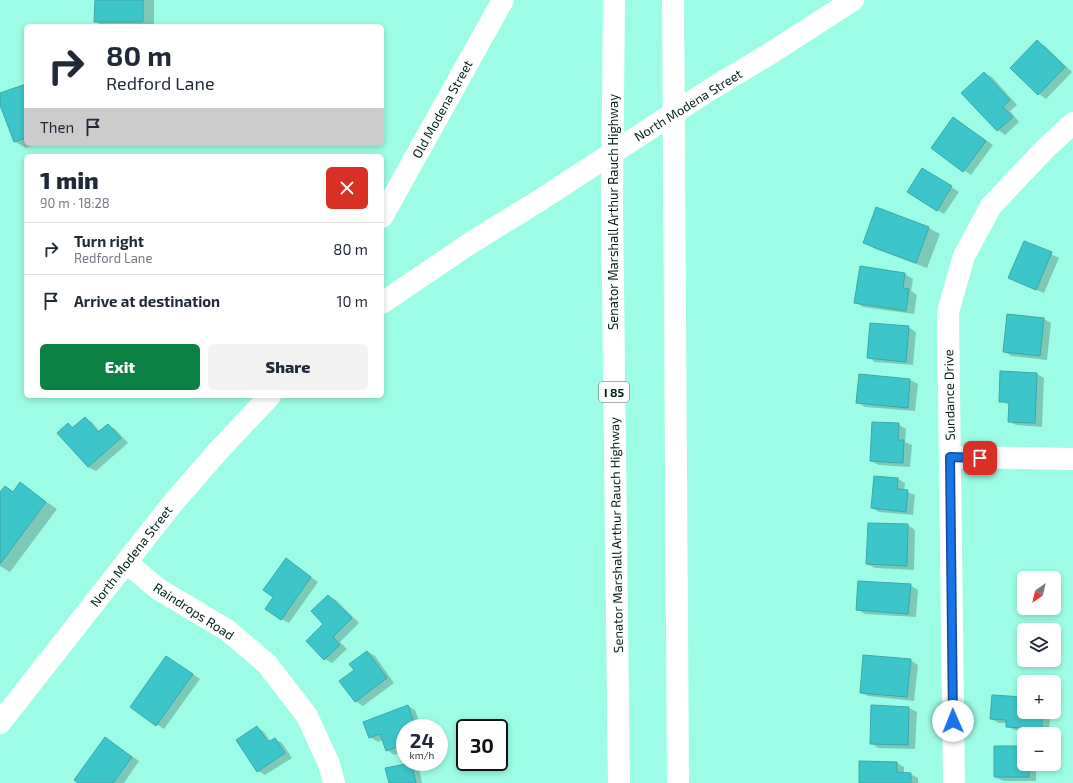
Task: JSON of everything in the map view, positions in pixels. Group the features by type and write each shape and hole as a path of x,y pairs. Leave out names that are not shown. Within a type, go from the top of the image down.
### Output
{"main road":[{"name":"Old Modena Street","path":"384,213 503,0"},
{"name":"Senator Marshall Arthur Rauch Highway","path":"614,0 612,203 619,783"},
{"path":"673,0 678,783"},
{"name":"North Modena Street","path":"384,302 472,242 853,0"},
{"name":"Sundance Drive","path":"954,783 948,312 964,256 991,206 1044,149 1073,123"},
{"name":"North Modena Street","path":"0,723 172,504 219,450 268,398"},
{"path":"950,457 1073,459"},
{"name":"Raindrops Road","path":"126,562 158,589 227,630 267,664 307,716 329,764 334,783"}],"building":[{"path":"95,0 143,0 143,22 94,22"},
{"path":"1037,40 1065,67 1038,95 1010,68"},
{"path":"984,72 1010,100 1003,107 1013,117 997,131 961,93"},
{"path":"24,85 24,139 14,142 0,105 0,93"},
{"path":"953,117 986,141 963,172 931,148"},
{"path":"922,168 952,186 937,211 907,192"},
{"path":"876,207 929,227 916,263 863,243"},
{"path":"1024,241 1052,252 1036,290 1008,278"},
{"path":"860,266 905,273 903,288 909,289 906,311 854,303"},
{"path":"1007,314 1044,318 1040,356 1003,352"},
{"path":"870,323 909,326 906,362 867,358"},
{"path":"1000,371 1037,373 1035,423 1008,422 1009,402 999,402"},
{"path":"859,374 910,379 908,408 856,403"},
{"path":"85,417 98,432 108,424 121,438 88,467 57,433 68,423 72,428"},
{"path":"872,422 899,423 898,440 904,440 903,463 870,461"},
{"path":"874,476 898,478 897,489 908,490 906,512 871,508"},
{"path":"20,482 46,502 0,564 0,492 5,486 13,492"},
{"path":"868,523 908,524 907,566 866,564"},
{"path":"286,558 311,577 281,620 265,609 273,597 263,590"},
{"path":"858,581 911,584 908,614 856,610"},
{"path":"328,595 352,618 333,637 340,645 324,660 306,641 323,624 311,611"},
{"path":"367,651 387,678 355,702 339,681 354,670 349,664"},
{"path":"863,655 911,659 907,697 860,693"},
{"path":"166,656 193,674 156,726 130,707"},
{"path":"992,695 1017,697 1017,719 1042,719 1042,727 1006,727 1006,720 990,719"},
{"path":"408,705 413,719 396,719 396,747 386,751 380,734 369,738 363,722"},
{"path":"871,705 909,707 908,745 870,744"},
{"path":"257,726 268,742 275,738 285,753 257,772 236,740"},
{"path":"105,737 132,757 113,783 78,783 74,780"},
{"path":"994,746 1017,746 1017,771 1029,771 1029,777 994,777"},
{"path":"859,761 897,762 897,772 911,773 911,783 859,783"},
{"path":"396,766 396,771 413,771 416,783 389,783 385,768"}],"route":[{"path":"953,721 950,457 980,458"}]}
